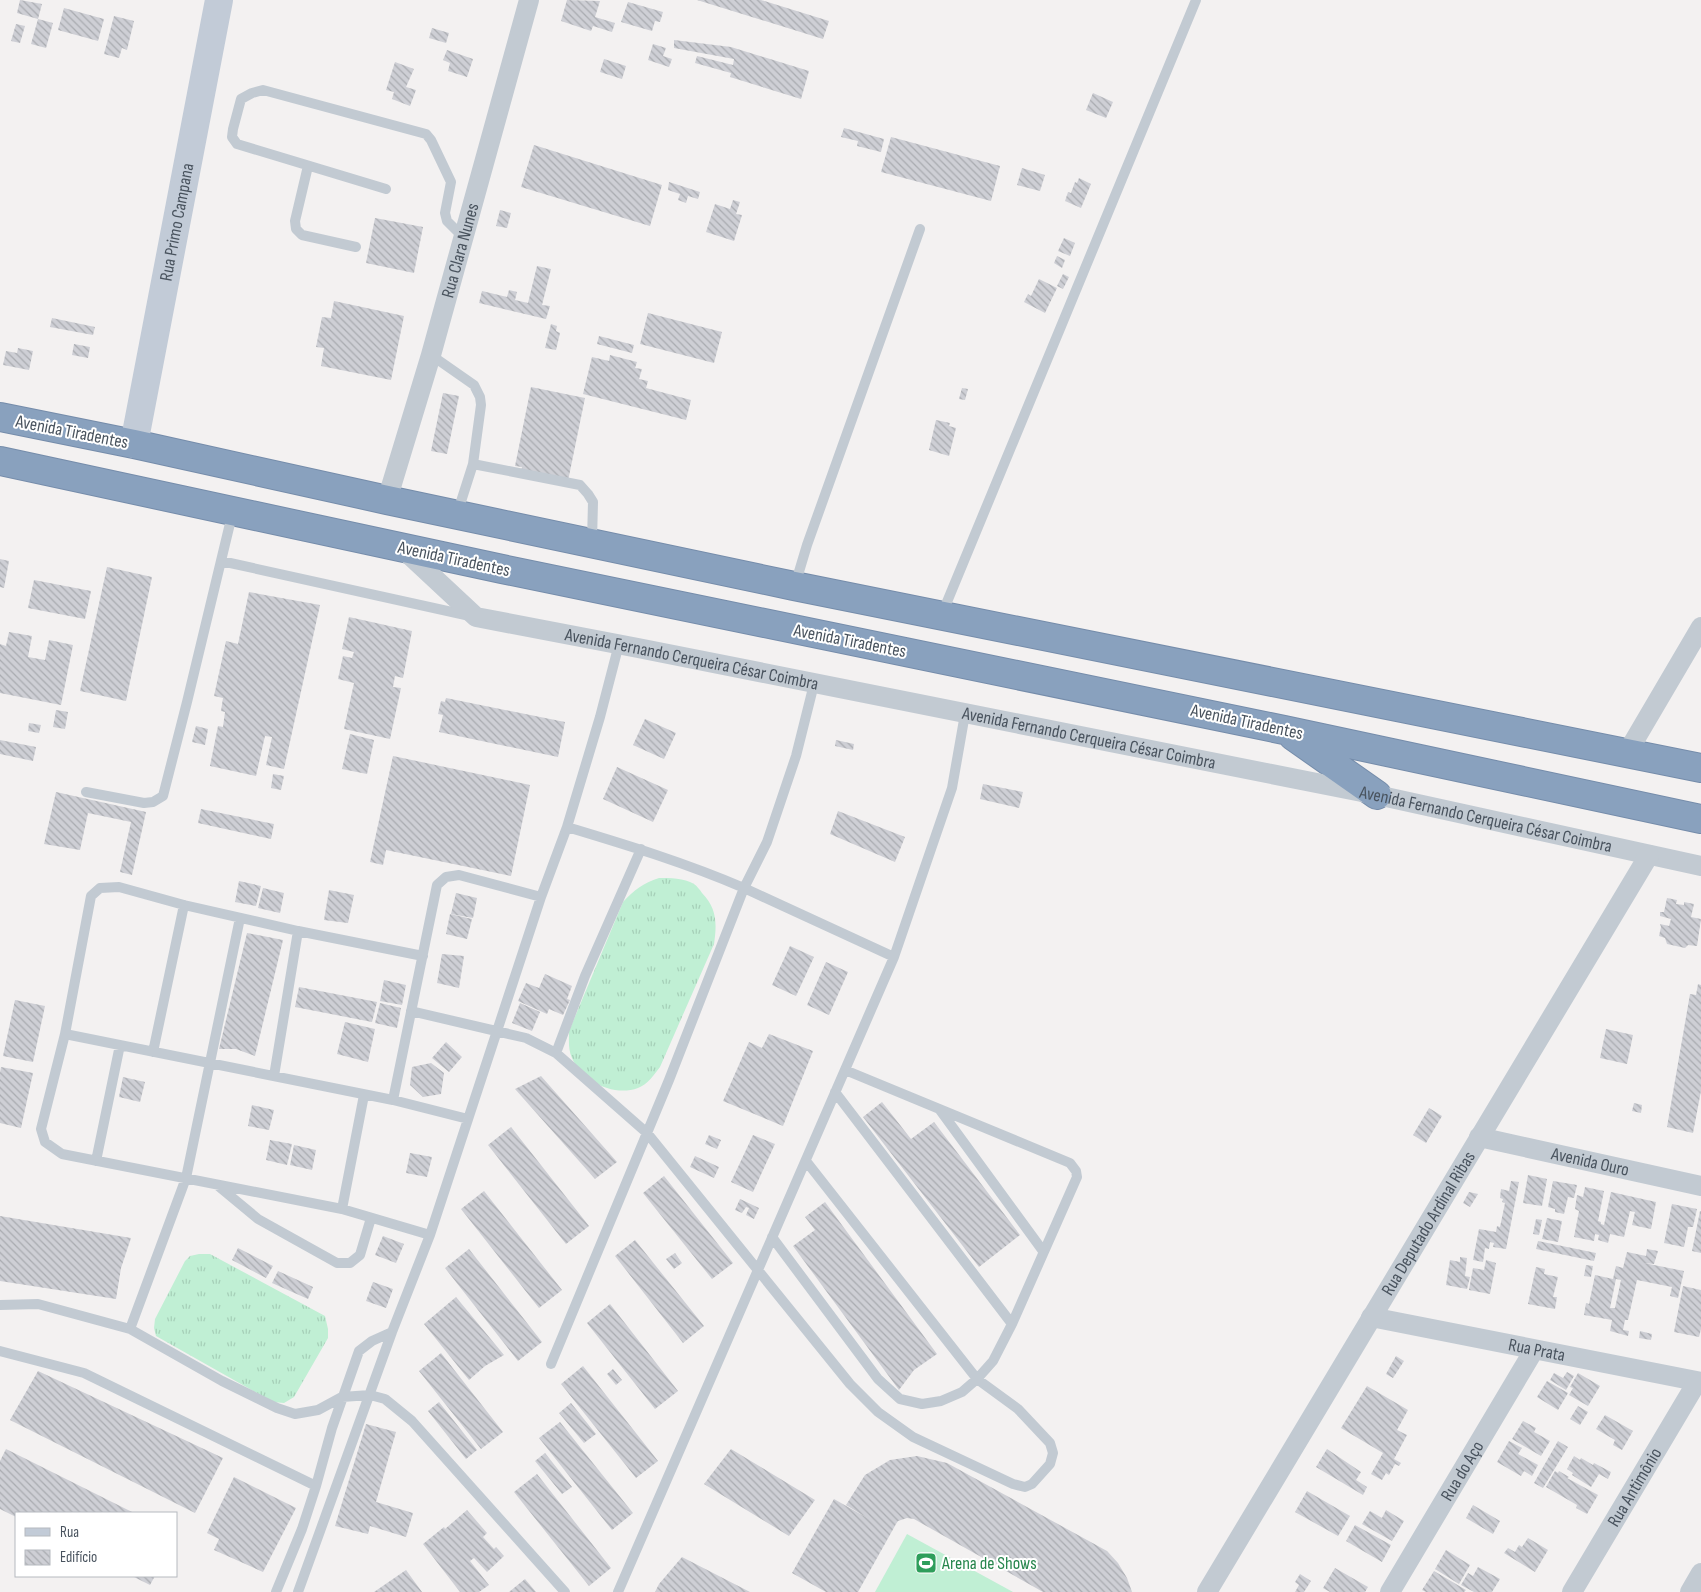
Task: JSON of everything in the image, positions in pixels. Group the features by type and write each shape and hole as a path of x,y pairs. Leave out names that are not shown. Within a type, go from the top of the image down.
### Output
{"highway":[{"name":"Avenida Tiradentes","path":"0,417 794,586 1701,768"},
{"name":"Avenida Tiradentes","path":"0,461 401,547 1284,730 1701,819"},
{"path":"1284,730 1377,795"}],"street":[{"name":"Rua Primo Campana","path":"134,444 219,0"},
{"name":"Rua Clara Nunes","path":"387,500 431,355 529,0"},
{"path":"401,547 476,618"},
{"name":"Avenida Fernando Cerqueira César Coimbra","path":"476,618 619,644 1377,795 1701,866"},
{"path":"1627,752 1701,627"},
{"name":"Rua Deputado Ardinal Ribas","path":"1207,1592 1649,855"},
{"name":"Avenida Ouro","path":"1479,1137 1701,1186"},
{"name":"Rua Prata","path":"1371,1317 1699,1382"},
{"name":"Rua do Aço","path":"1390,1592 1534,1350"},
{"name":"Rua Antimônio","path":"1572,1592 1699,1382"},
{"path":"1690,1592 1701,1573"}],"lane":[{"path":"941,615 1196,0"},
{"path":"386,189 237,144 232,137 241,99 263,90 426,134 432,140 451,182 445,213 447,221 464,238"},
{"path":"308,166 294,221 296,229 302,235 356,247"},
{"path":"794,586 810,536 920,229"},
{"path":"431,355 474,385 480,397 481,405 473,464 457,515"},
{"path":"473,464 580,485 592,502 592,542"},
{"path":"86,792 144,803 153,802 163,796 188,702 233,510"},
{"path":"221,561 476,618"},
{"path":"298,1592 392,1332 430,1235 541,897 567,827 600,717 619,644"},
{"path":"551,1364 647,1133 744,888 767,842 796,756 814,684"},
{"path":"618,1592 894,957 952,788 965,714"},
{"path":"567,827 641,849 700,870 744,888 894,957"},
{"path":"556,1053 585,976 641,849"},
{"path":"393,1100 437,884 446,876 459,875 541,897"},
{"path":"423,956 240,918 119,887 100,888 91,896 65,1034 41,1129 45,1142 62,1154 342,1209 430,1235"},
{"path":"152,1052 184,905"},
{"path":"130,1330 186,1178 240,918"},
{"path":"274,1076 298,931"},
{"path":"411,1011 526,1038 556,1053 647,1133 850,1384 878,1412 913,1437 1012,1484 1025,1487 1032,1484 1050,1464 1053,1453 1050,1443 1018,1409 977,1379 806,1161"},
{"path":"65,1034 393,1100 468,1119"},
{"path":"96,1160 120,1045"},
{"path":"772,1237 878,1379 900,1399 922,1404 941,1401 962,1392 993,1361 1012,1324 1077,1177 1076,1171 1070,1163 845,1070"},
{"path":"835,1092 1012,1324"},
{"path":"342,1209 364,1094"},
{"path":"939,1109 1044,1251"},
{"path":"216,1184 258,1219 337,1263 350,1263 360,1255 371,1218"},
{"path":"0,1305 38,1304 130,1330 222,1381 277,1408 295,1414 318,1410 342,1397 370,1395 385,1399 412,1421 565,1592"},
{"path":"276,1592 302,1529 342,1397 359,1351 372,1340 392,1332"},
{"path":"0,1351 84,1373 316,1486"},
{"path":"302,1529 319,1535"},
{"path":"289,1561 306,1569"}],"green space":[{"path":"659,878 686,881 698,888 711,904 715,917 714,944 660,1067 648,1082 638,1088 628,1090 609,1089 591,1080 577,1066 570,1051 569,1031 623,902 639,887"},
{"path":"210,1254 325,1316 328,1338 294,1397 284,1403 273,1402 156,1336 154,1328 155,1319 185,1261 190,1256"},
{"name":"Arena de Shows","path":"907,1534 1013,1592 875,1592"}],"building":[{"path":"20,0 42,4 38,19 17,13"},
{"path":"567,0 600,1 595,17 615,23 612,32 593,26 591,31 561,21"},
{"path":"697,0 761,0 829,21 823,39"},
{"path":"628,2 663,12 660,22 655,21 652,31 621,22"},
{"path":"64,8 104,19 98,41 58,30"},
{"path":"114,16 134,21 127,50 122,48 119,58 104,54"},
{"path":"38,19 53,23 46,48 31,44"},
{"path":"16,24 25,26 20,43 11,41"},
{"path":"432,28 449,33 446,43 429,38"},
{"path":"674,40 731,47 809,71 801,99 730,77 731,73 695,63 697,56 733,65 734,59 674,48"},
{"path":"653,44 666,48 663,56 672,59 669,67 648,60"},
{"path":"447,50 473,59 467,77 448,71 450,63 443,60"},
{"path":"604,59 626,66 622,79 600,72"},
{"path":"395,62 414,69 406,87 416,90 410,106 392,99 394,92 386,90"},
{"path":"1093,93 1113,102 1106,118 1086,110"},
{"path":"844,128 884,139 881,152 857,146 858,141 841,137"},
{"path":"891,137 1000,166 991,201 881,172"},
{"path":"534,145 662,185 650,226 521,187"},
{"path":"1022,168 1045,175 1040,191 1017,185"},
{"path":"1079,178 1091,184 1081,208 1065,201 1068,192 1071,193 1075,182 1077,183"},
{"path":"669,182 700,192 698,199 688,196 686,203 678,200 680,194 668,190"},
{"path":"733,200 740,202 736,214 742,215 734,241 706,232 715,204 730,209"},
{"path":"500,210 511,213 507,228 496,226"},
{"path":"375,218 423,227 414,273 366,263"},
{"path":"1064,238 1075,243 1070,256 1058,251"},
{"path":"1057,256 1065,260 1062,268 1054,263"},
{"path":"537,266 551,269 542,305 550,306 546,319 479,303 482,291 507,297 509,290 517,292 515,300 528,303"},
{"path":"1063,274 1069,277 1063,289 1057,286"},
{"path":"1039,279 1057,288 1045,313 1024,302 1028,294 1031,296"},
{"path":"334,301 404,316 391,380 321,366 324,348 316,347 322,317 331,318"},
{"path":"648,313 722,332 714,363 640,344"},
{"path":"52,318 95,327 93,335 50,327"},
{"path":"551,324 557,326 556,331 560,333 556,350 545,348"},
{"path":"599,336 634,345 632,353 597,344"},
{"path":"74,344 90,347 88,358 72,355"},
{"path":"18,348 33,351 29,370 3,365 6,351 17,353"},
{"path":"610,355 637,362 635,368 642,369 639,379 648,381 646,388 691,400 686,420 583,394 592,357 609,361"},
{"path":"531,387 585,398 568,481 521,472 522,467 515,466"},
{"path":"962,388 968,389 965,400 959,399"},
{"path":"443,393 459,396 447,454 431,451"},
{"path":"936,420 950,423 949,426 956,428 949,456 929,450"},
{"path":"0,559 9,561 4,588 0,587"},
{"path":"107,567 152,577 126,701 80,691"},
{"path":"34,580 91,591 85,619 28,608"},
{"path":"249,592 320,605 284,769 266,765 272,737 265,736 256,776 210,766 218,726 223,727 225,712 221,711 223,698 214,696 226,641 238,644"},
{"path":"349,617 412,631 403,678 395,676 393,687 401,688 390,739 344,729 354,683 338,679 343,656 352,658 354,652 342,649"},
{"path":"9,632 32,636 28,657 45,660 49,640 73,645 61,705 0,693 0,644 6,646"},
{"path":"446,698 565,722 558,757 439,732 443,715 438,714 441,701 445,702"},
{"path":"56,710 68,712 65,729 53,727"},
{"path":"645,719 676,733 664,759 633,745"},
{"path":"29,723 41,725 39,733 28,731"},
{"path":"196,726 208,729 205,745 192,742"},
{"path":"350,734 374,740 367,774 342,769"},
{"path":"0,740 36,747 33,761 0,754"},
{"path":"836,740 854,744 853,750 835,746"},
{"path":"393,756 530,785 511,876 386,850 383,865 370,862"},
{"path":"617,767 668,790 653,822 603,799"},
{"path":"273,774 284,776 281,790 271,788"},
{"path":"983,784 1023,792 1019,808 980,799"},
{"path":"56,792 146,812 132,875 120,872 131,822 88,813 80,850 44,844"},
{"path":"201,809 274,824 271,839 198,823"},
{"path":"838,811 905,837 895,862 830,834"},
{"path":"239,881 261,886 256,906 235,902"},
{"path":"263,888 284,893 280,913 258,908"},
{"path":"329,890 354,895 348,923 324,920"},
{"path":"456,893 477,898 473,918 451,914"},
{"path":"1667,898 1677,900 1676,904 1684,905 1684,902 1694,904 1691,917 1701,919 1697,946 1688,945 1685,948 1667,944 1665,938 1659,936 1660,924 1669,926 1671,919 1660,916 1660,912 1664,912"},
{"path":"450,914 472,919 467,939 446,934"},
{"path":"247,933 283,940 255,1056 236,1049 219,1049"},
{"path":"790,946 814,957 796,996 772,985"},
{"path":"442,954 464,956 459,988 437,983"},
{"path":"826,962 848,972 829,1015 807,1005"},
{"path":"545,974 572,986 567,999 570,1000 563,1015 549,1009 547,1014 518,1001 526,983 539,988"},
{"path":"384,980 406,985 402,1005 380,1001"},
{"path":"1698,984 1701,985 1701,1091 1693,1133 1667,1127 1690,994 1696,995"},
{"path":"299,987 377,1002 372,1022 295,1007"},
{"path":"15,1000 45,1006 33,1062 3,1056"},
{"path":"380,1003 401,1008 397,1028 375,1023"},
{"path":"520,1003 540,1012 532,1031 512,1023"},
{"path":"345,1022 375,1029 368,1062 337,1054"},
{"path":"1606,1029 1633,1035 1627,1064 1600,1058"},
{"path":"769,1034 813,1051 783,1126 723,1101 749,1042 762,1048"},
{"path":"446,1042 462,1057 449,1072 432,1058"},
{"path":"431,1063 444,1073 441,1094 423,1097 410,1085 412,1067"},
{"path":"1,1067 33,1073 21,1128 0,1123"},
{"path":"541,1076 617,1162 595,1179 515,1089"},
{"path":"123,1077 145,1082 140,1102 119,1097"},
{"path":"882,1102 911,1139 934,1122 1020,1235 979,1267 863,1117"},
{"path":"1634,1103 1642,1105 1641,1113 1632,1111"},
{"path":"252,1105 274,1110 269,1130 248,1126"},
{"path":"1429,1108 1442,1116 1426,1143 1413,1135"},
{"path":"511,1127 589,1226 566,1244 488,1145"},
{"path":"709,1135 721,1140 717,1149 705,1144"},
{"path":"753,1135 775,1144 753,1192 731,1182"},
{"path":"270,1140 292,1144 287,1165 266,1160"},
{"path":"294,1145 316,1150 312,1170 290,1165"},
{"path":"410,1153 432,1157 427,1177 406,1173"},
{"path":"695,1156 719,1167 714,1178 690,1167"},
{"path":"1528,1175 1547,1179 1542,1206 1523,1203"},
{"path":"664,1176 733,1263 712,1279 643,1193"},
{"path":"1511,1181 1519,1182 1506,1249 1493,1247 1494,1243 1490,1242 1489,1249 1485,1248 1483,1262 1473,1260 1479,1229 1496,1232 1497,1226 1500,1227 1505,1203 1500,1198 1501,1189 1509,1191"},
{"path":"1553,1181 1577,1185 1574,1198 1568,1197 1564,1214 1555,1212 1555,1209 1548,1207"},
{"path":"1585,1187 1604,1191 1598,1221 1604,1225 1611,1192 1656,1202 1651,1229 1632,1225 1635,1212 1630,1211 1624,1237 1610,1234 1608,1243 1598,1240 1599,1235 1595,1234 1594,1241 1574,1237 1579,1211 1575,1209 1577,1195 1583,1197"},
{"path":"484,1191 562,1290 539,1308 461,1209"},
{"path":"1469,1192 1478,1194 1470,1207 1463,1203"},
{"path":"740,1199 759,1208 754,1219 746,1215 749,1208 746,1207 742,1213 735,1210"},
{"path":"825,1202 937,1354 914,1370 899,1390 793,1246 815,1230 805,1217"},
{"path":"1672,1204 1697,1209 1693,1227 1688,1227 1684,1247 1664,1243"},
{"path":"1701,1211 1701,1253 1692,1251"},
{"path":"0,1216 131,1238 121,1268 116,1299 0,1281"},
{"path":"1547,1218 1562,1221 1558,1242 1542,1239"},
{"path":"1536,1219 1542,1220 1539,1235 1533,1234"},
{"path":"383,1236 404,1244 396,1263 375,1255"},
{"path":"635,1240 704,1326 683,1343 615,1256"},
{"path":"1538,1241 1596,1253 1594,1261 1536,1249"},
{"path":"238,1248 273,1266 266,1278 232,1260"},
{"path":"469,1249 542,1342 518,1361 445,1268"},
{"path":"1647,1249 1658,1251 1654,1264 1644,1263 1684,1271 1678,1298 1670,1296 1672,1287 1637,1280 1628,1320 1625,1320 1623,1330 1629,1331 1628,1336 1610,1331 1612,1320 1584,1315 1586,1303 1589,1304 1595,1275 1613,1279 1616,1266 1623,1268 1627,1252 1646,1256","holes":["1616,1279 1621,1280 1615,1308 1610,1308"]},
{"path":"675,1253 682,1263 674,1269 666,1259"},
{"path":"1460,1257 1467,1258 1465,1276 1470,1277 1467,1289 1446,1285 1450,1260 1460,1262"},
{"path":"1486,1260 1496,1263 1490,1294 1469,1290 1473,1268 1484,1270"},
{"path":"1586,1265 1593,1266 1591,1277 1584,1276"},
{"path":"1536,1267 1545,1269 1544,1274 1558,1277 1553,1297 1557,1297 1555,1309 1528,1304"},
{"path":"278,1271 313,1287 308,1299 272,1283"},
{"path":"373,1282 393,1289 386,1308 366,1301"},
{"path":"1683,1286 1701,1290 1701,1329 1699,1337 1674,1332"},
{"path":"456,1297 504,1355 485,1366 469,1380 424,1324"},
{"path":"610,1304 678,1391 655,1409 587,1323"},
{"path":"1640,1331 1652,1334 1651,1340 1639,1338"},
{"path":"441,1353 503,1432 481,1449 419,1371"},
{"path":"1396,1356 1404,1361 1393,1378 1386,1374"},
{"path":"583,1366 658,1461 636,1478 561,1384"},
{"path":"613,1369 622,1380 616,1385 607,1374"},
{"path":"38,1371 223,1458 195,1513 10,1420"},
{"path":"1567,1372 1574,1376 1566,1390 1550,1380 1554,1373 1563,1378"},
{"path":"1578,1373 1600,1386 1588,1406 1569,1395 1573,1388 1570,1387"},
{"path":"1547,1381 1568,1393 1558,1410 1537,1397"},
{"path":"1367,1386 1408,1410 1397,1430 1407,1435 1394,1459 1401,1463 1399,1466 1395,1464 1389,1475 1386,1473 1382,1480 1371,1474 1383,1453 1341,1428"},
{"path":"439,1402 477,1450 466,1459 428,1411"},
{"path":"571,1403 596,1434 584,1443 559,1413"},
{"path":"1578,1406 1588,1412 1580,1425 1570,1419"},
{"path":"1605,1415 1633,1431 1622,1450 1613,1445 1615,1440 1596,1429"},
{"path":"1523,1421 1536,1428 1534,1432 1550,1441 1541,1456 1512,1439"},
{"path":"560,1422 633,1513 612,1530 539,1438"},
{"path":"366,1424 396,1432 376,1502 413,1513 406,1537 370,1526 368,1534 335,1526"},
{"path":"1509,1441 1522,1448 1518,1454 1538,1465 1532,1476 1524,1471 1521,1476 1497,1462"},
{"path":"1558,1441 1568,1447 1543,1488 1534,1483"},
{"path":"6,1449 132,1512 15,1512 15,1516 0,1509 0,1461"},
{"path":"731,1449 815,1500 789,1536 704,1484"},
{"path":"1327,1449 1361,1472 1356,1480 1367,1487 1363,1495 1316,1467"},
{"path":"545,1453 572,1487 562,1494 535,1461"},
{"path":"917,1456 947,1463 1107,1551 1118,1563 1127,1578 1132,1592 1043,1592 914,1519 907,1518 898,1521 896,1524 858,1592 826,1592 792,1573 834,1499 869,1519 846,1505 865,1475 890,1460"},
{"path":"1574,1456 1593,1465 1594,1463 1611,1472 1608,1479 1599,1474 1591,1487 1572,1475 1573,1473 1567,1469"},
{"path":"1555,1471 1558,1473 1559,1471 1569,1477 1567,1478 1598,1495 1587,1514 1576,1508 1577,1505 1546,1487"},
{"path":"537,1474 611,1568 589,1586 514,1492"},
{"path":"234,1477 296,1508 263,1572 214,1550 219,1539 207,1533"},
{"path":"1307,1491 1350,1516 1338,1536 1295,1512"},
{"path":"1473,1505 1500,1521 1493,1534 1466,1518"},
{"path":"467,1510 487,1533 483,1537 494,1549 496,1547 504,1556 487,1572 474,1558 470,1561 489,1585 479,1592 460,1592 423,1544 444,1527 445,1529"},
{"path":"1386,1510 1404,1521 1392,1541 1362,1524 1370,1511 1382,1518"},
{"path":"1355,1525 1391,1545 1382,1562 1346,1541"},
{"path":"1528,1538 1548,1550 1535,1572 1504,1553 1508,1548 1515,1552 1519,1545 1522,1547"},
{"path":"1446,1550 1470,1565 1459,1584 1435,1569"},
{"path":"682,1557 750,1592 655,1592 659,1584"},
{"path":"1478,1567 1500,1579 1492,1592 1474,1592 1461,1585 1468,1573 1473,1576"},
{"path":"1335,1568 1368,1587 1365,1592 1330,1592 1323,1588"},
{"path":"406,1570 422,1592 374,1592"},
{"path":"1434,1571 1466,1590 1464,1592 1426,1592 1422,1590"},
{"path":"1300,1574 1311,1581 1304,1592 1295,1592 1299,1585 1295,1582"},
{"path":"134,1577 154,1577 150,1585"},
{"path":"525,1579 536,1592 509,1592"}],"place":[{"name":"Arena de Shows","path":"926,1563"}]}
